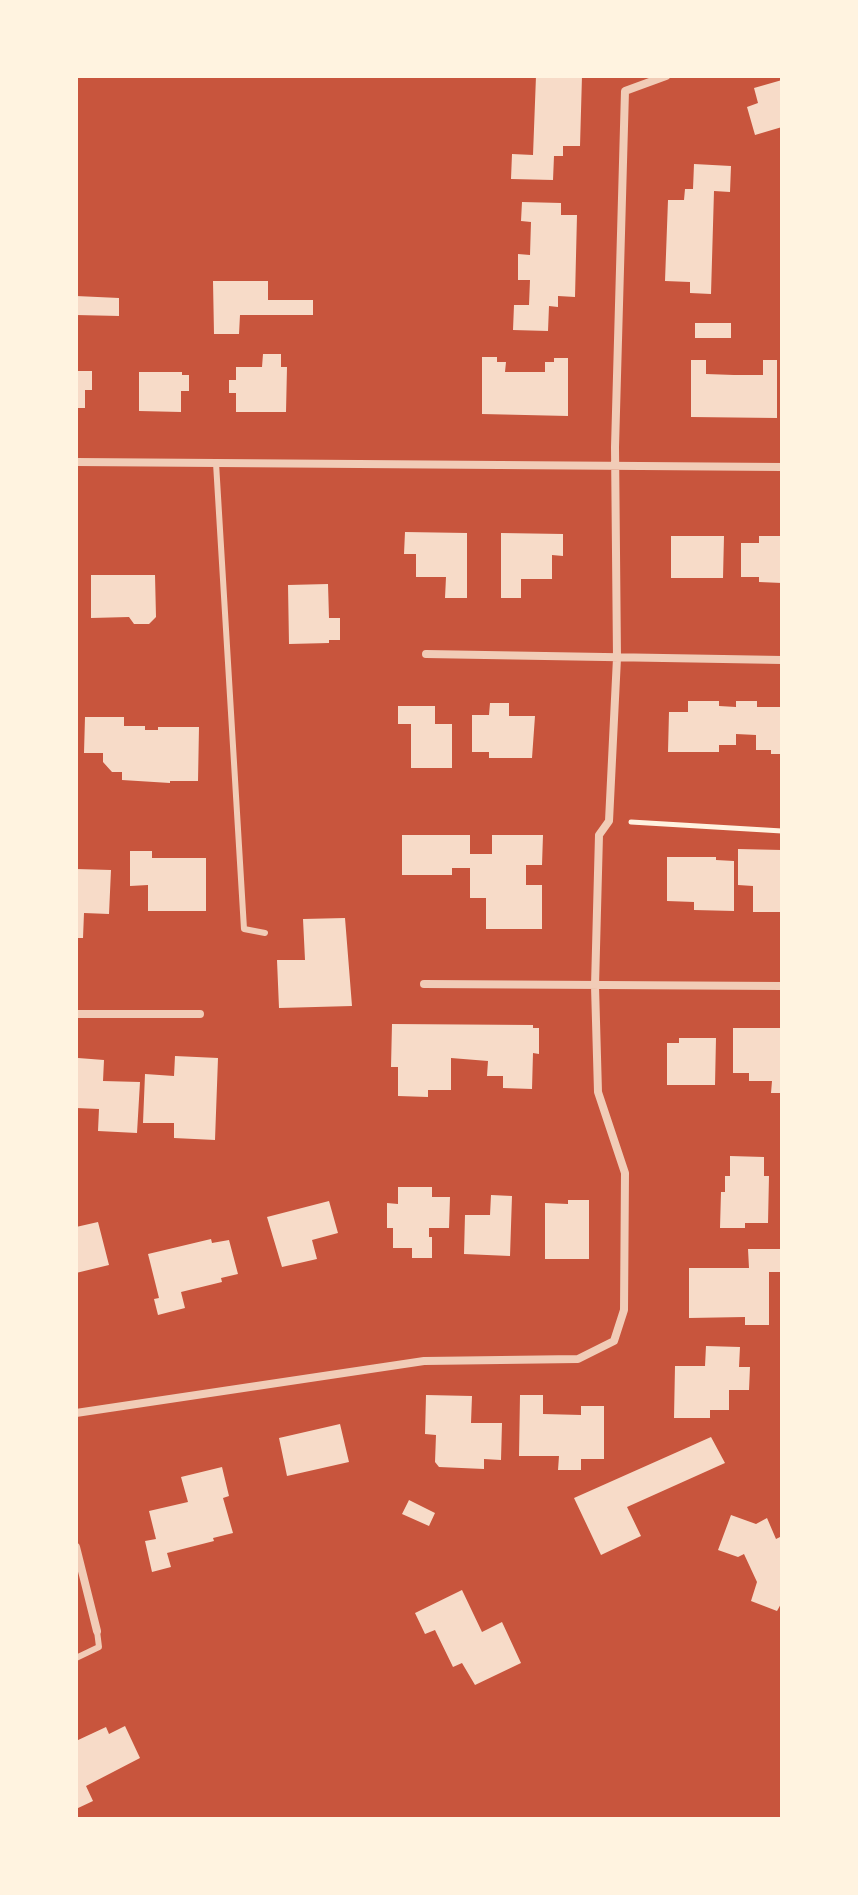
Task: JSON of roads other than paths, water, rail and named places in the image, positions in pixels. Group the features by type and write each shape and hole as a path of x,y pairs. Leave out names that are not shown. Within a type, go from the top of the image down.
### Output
{"street":[{"path":"76,1413 424,1361 578,1359 614,1341 624,1310 625,1173 598,1092 595,986 599,835 609,821 617,658 617,466 625,91 666,76"},
{"path":"76,462 782,467"},
{"path":"426,654 782,660"},
{"path":"424,984 782,986"},
{"path":"76,1014 200,1014"},
{"path":"76,1547 97,1631"}],"lane":[{"path":"216,463 244,929 265,933"},
{"path":"76,1658 99,1647 97,1631"}]}
